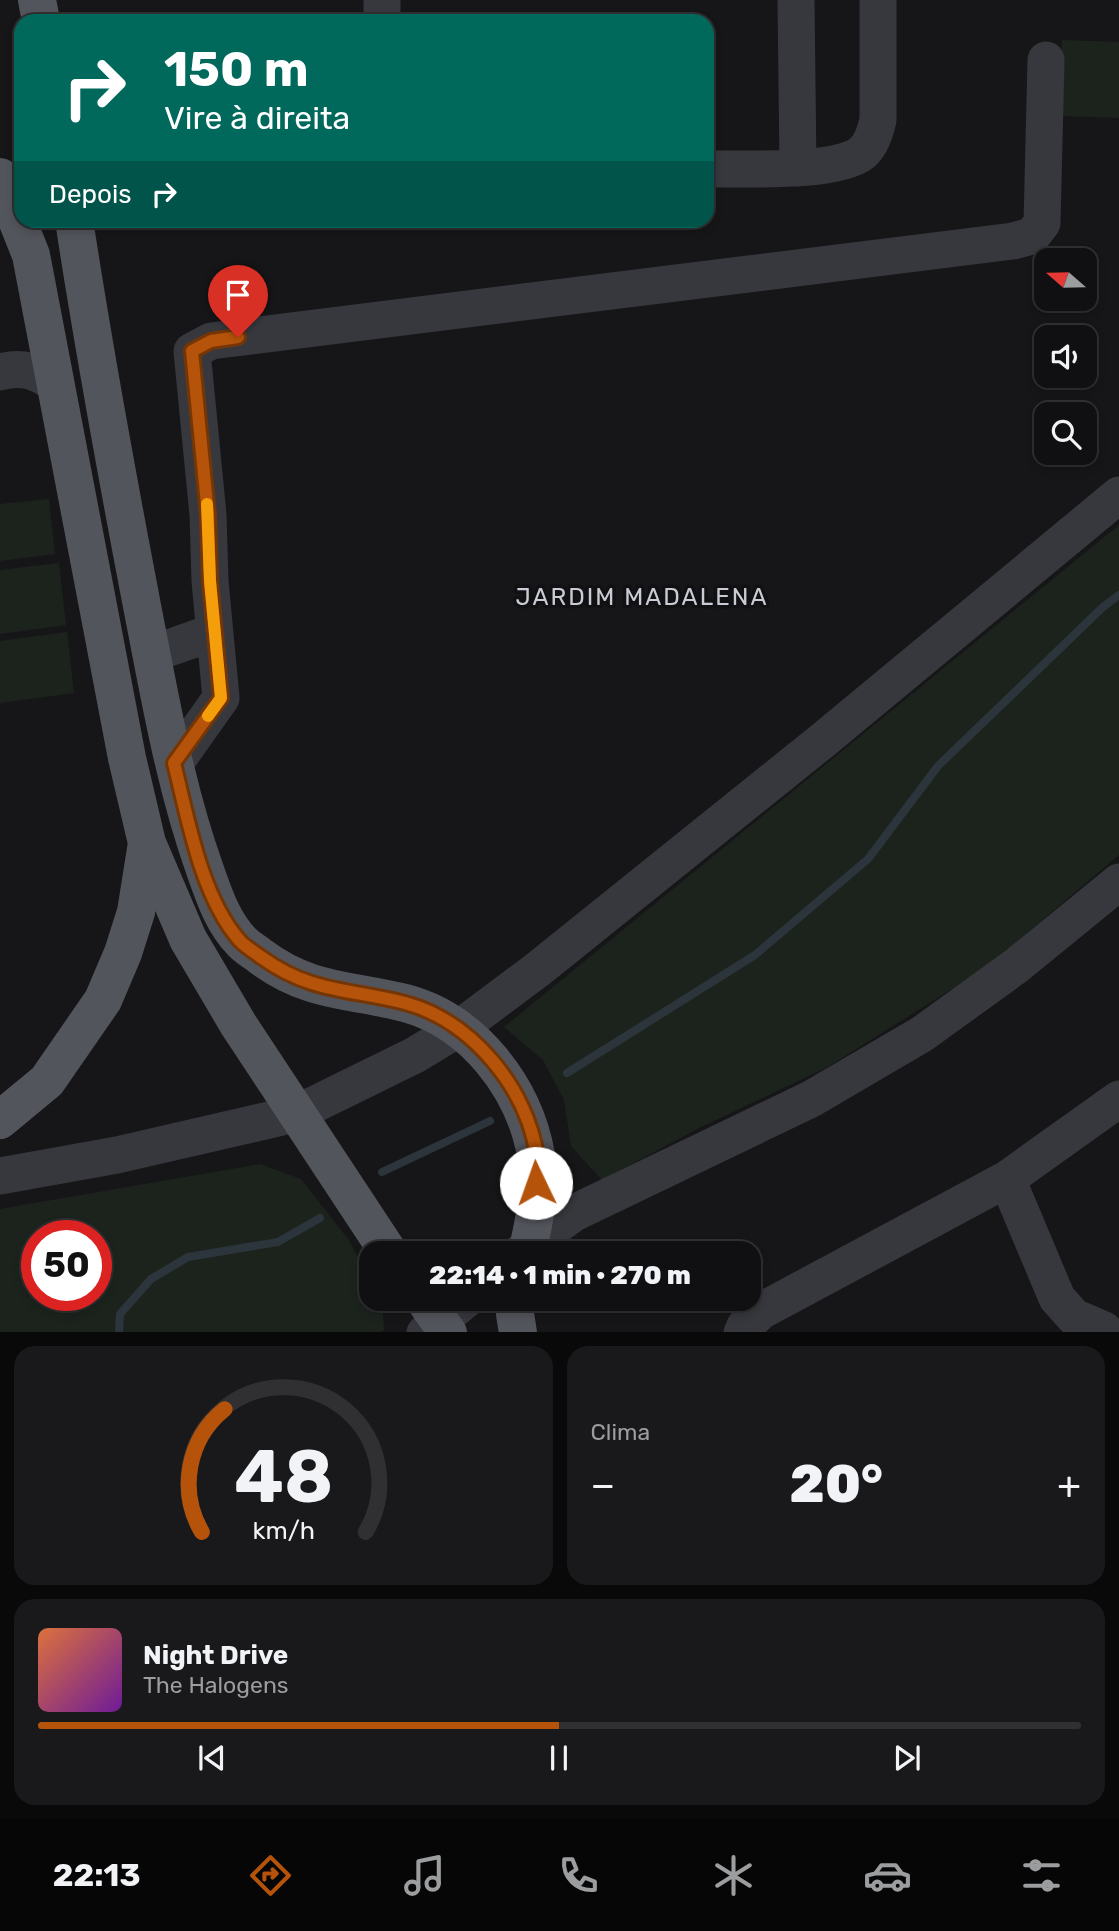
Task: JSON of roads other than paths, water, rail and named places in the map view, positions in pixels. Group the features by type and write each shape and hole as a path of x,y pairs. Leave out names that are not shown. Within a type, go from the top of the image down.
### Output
{"main road":[{"path":"0,177 14,212"},
{"path":"20,228 31,255 127,758 147,843 188,939 295,1114 381,1241"},
{"path":"75,228 95,348 174,763 193,838 219,910 241,942 278,969 312,985 405,1003 425,1010 458,1029 503,1073 523,1111 537,1156 535,1209 527,1241"},
{"path":"0,1121 47,1081 103,1000 123,953 136,912 147,843"},
{"path":"515,1311 518,1332"}],"street":[{"path":"796,0 798,168"},
{"path":"714,169 798,168 844,162 862,152 873,138 878,120 878,0"},
{"path":"174,763 221,698 214,632 208,515 192,351 211,341 1013,241 1032,236 1042,223 1046,60"},
{"path":"4,366 38,372 55,384"},
{"path":"0,1176 117,1155 295,1114 415,1055 458,1029 537,970 822,741 1119,495"},
{"path":"152,654 214,632"},
{"path":"537,1241 574,1213 811,1099 922,1034 1016,967 1119,882"},
{"path":"758,1325 1007,1179 1119,1099"},
{"path":"1007,1179 1057,1298 1074,1317 1104,1330"}],"waterway":[{"path":"567,1073 755,955 868,859 938,766 1103,607 1119,595"},
{"path":"382,1172 490,1121"},
{"path":"119,1332 120,1314 151,1279 188,1257 278,1242 320,1218"}],"district":[{"name":"JARDIM MADALENA","path":"642,597"}]}
